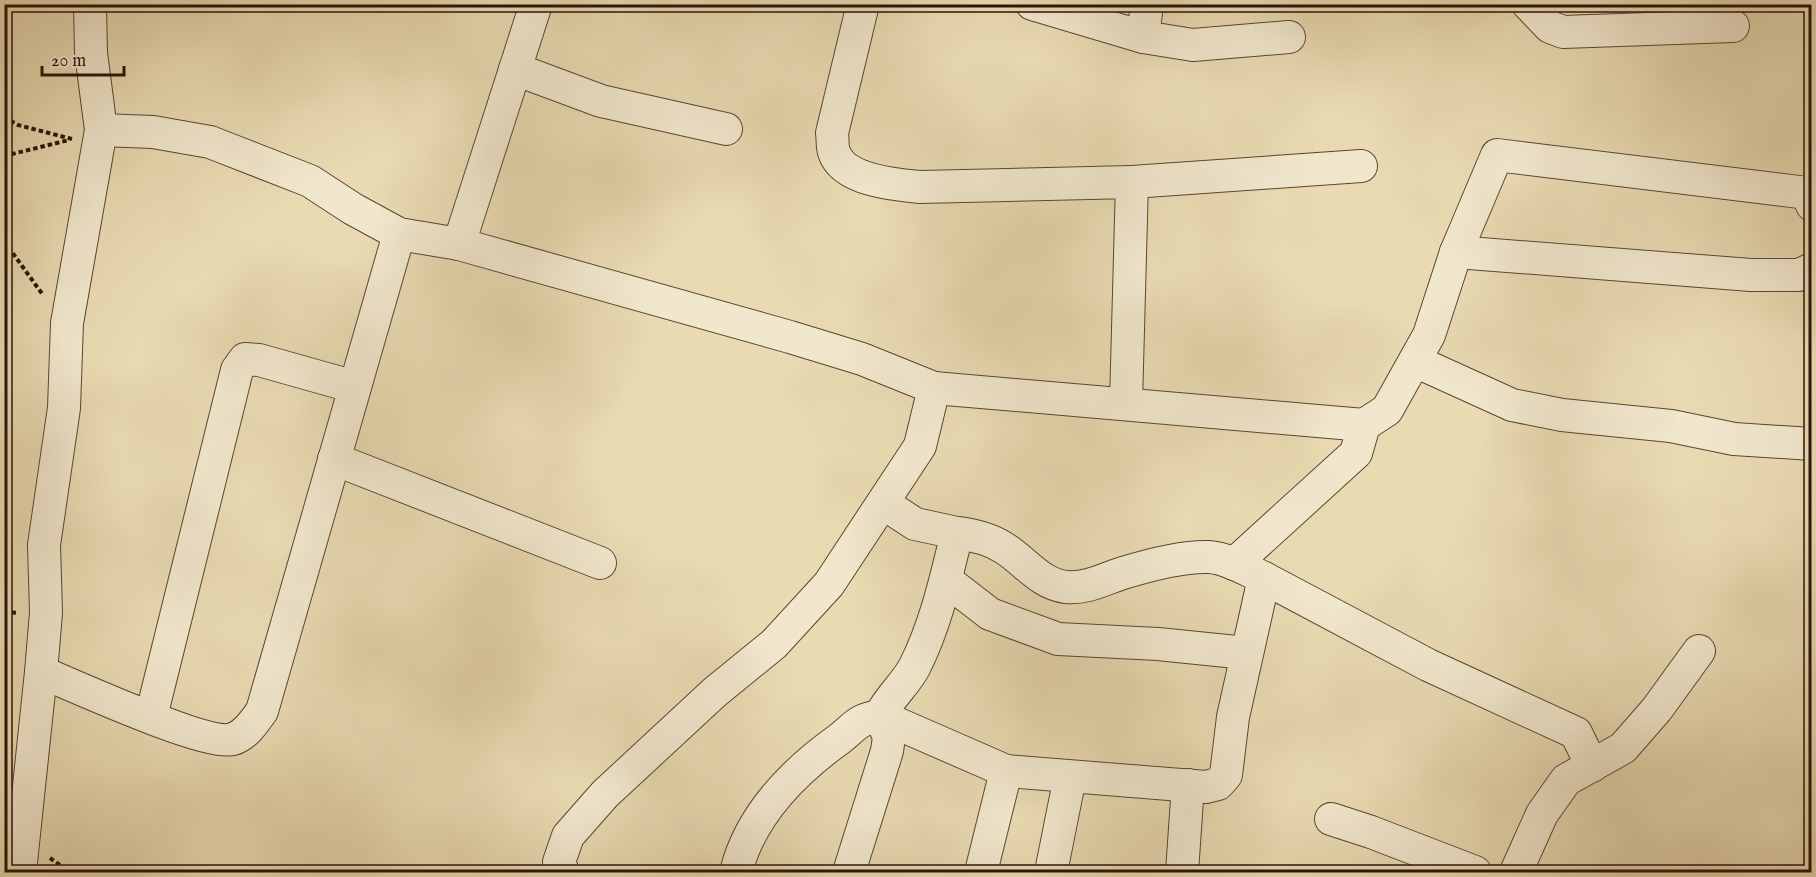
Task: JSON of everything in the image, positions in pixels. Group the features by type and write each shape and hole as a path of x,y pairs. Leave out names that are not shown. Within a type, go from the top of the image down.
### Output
{"street":[{"path":"20,873 46,613 44,545 64,408 67,322 101,130 90,53 90,4"},
{"path":"459,244 536,4"},
{"path":"863,4 832,133 833,152 842,166 868,178 894,185 920,187 1132,182 1361,166"},
{"path":"1032,4 1143,37 1193,45 1289,37"},
{"path":"1143,37 1148,4"},
{"path":"1528,4 1550,27 1563,32 1732,26"},
{"path":"515,69 602,101 726,129"},
{"path":"101,130 153,132 210,142 257,158 310,181 353,209 399,234 459,244 790,337 862,359 934,388 1364,425 1387,410 1429,335 1456,252 1497,155 1807,193 1812,205"},
{"path":"1126,403 1132,182"},
{"path":"41,672 151,717 217,740 233,739 251,727 262,711 399,234"},
{"path":"1456,252 1751,275 1799,274 1812,269"},
{"path":"151,717 237,370 245,359 259,360 355,387"},
{"path":"1415,361 1522,407 1562,415 1671,426 1734,439 1812,444"},
{"path":"563,873 559,862 568,836 605,794 715,692 774,644 829,584 920,446 934,388"},
{"path":"1234,564 1356,453 1364,425"},
{"path":"334,459 600,563"},
{"path":"883,503 915,524 976,536 1005,549 1050,583 1065,587 1084,587 1124,573 1185,559 1210,557 1234,564 1428,665 1576,733 1592,766"},
{"path":"849,873 887,751 889,737 880,716 886,704 913,669 930,633 957,533"},
{"path":"736,873 742,849 762,814 798,770 864,718 880,716 1006,771 1188,785 1218,784 1226,775 1233,717 1264,578"},
{"path":"946,580 990,614 1058,639 1158,644 1246,653"},
{"path":"1516,873 1542,814 1566,780 1623,748 1657,710 1700,651"},
{"path":"981,873 1006,771"},
{"path":"1051,873 1070,777"},
{"path":"1182,873 1188,785"},
{"path":"1331,819 1371,832 1475,873"}],"path":[{"path":"4,117 18,125 70,140"},
{"path":"4,156 101,130"},
{"path":"4,241 30,279 67,322"}]}
